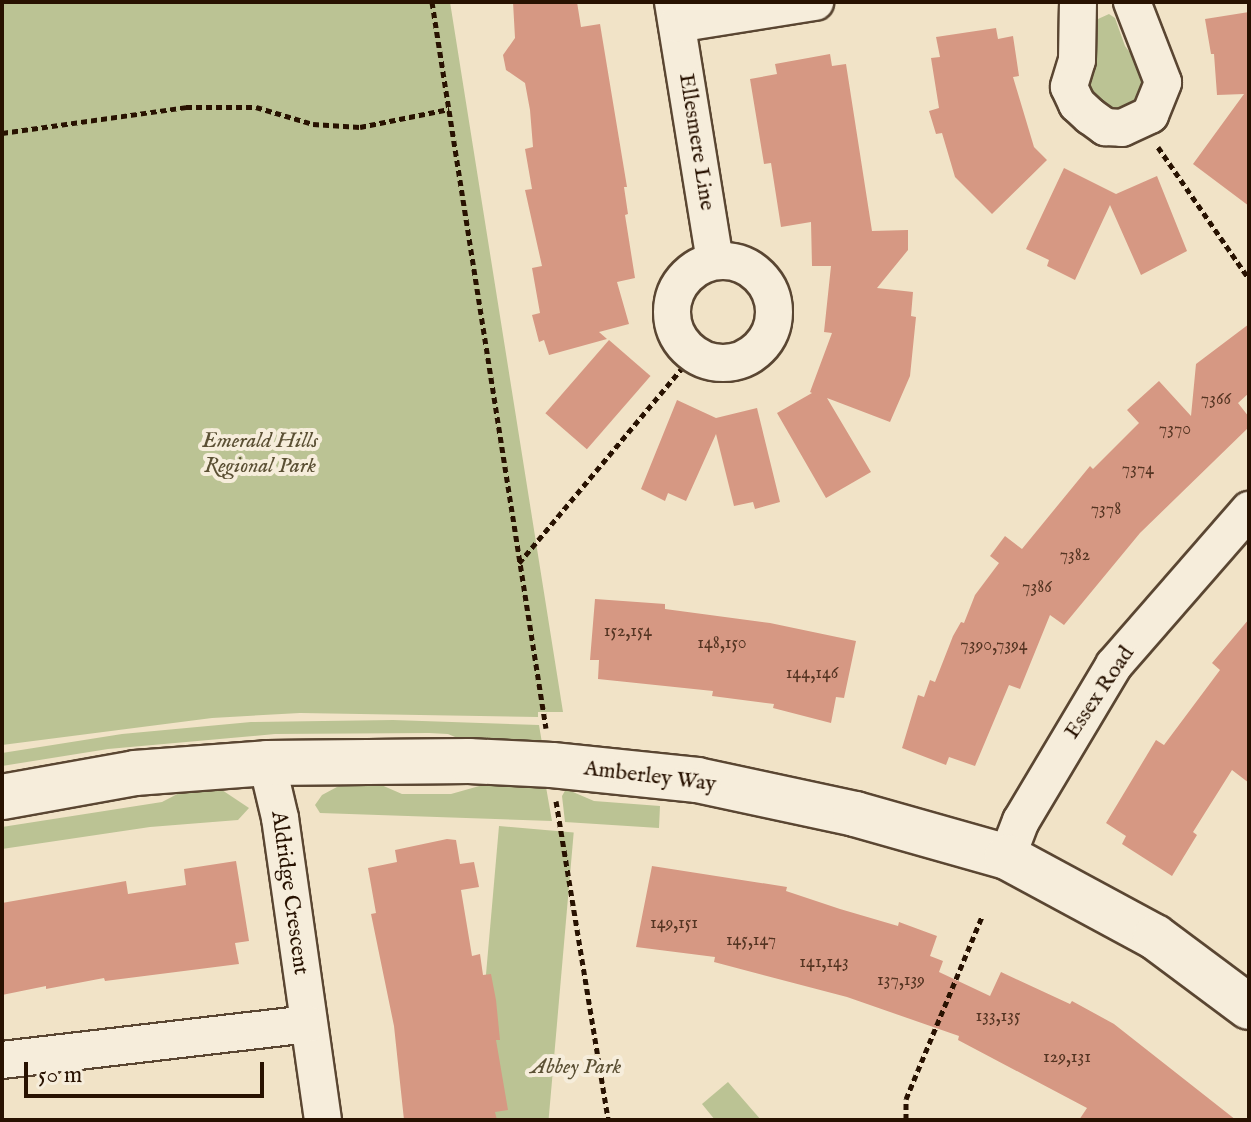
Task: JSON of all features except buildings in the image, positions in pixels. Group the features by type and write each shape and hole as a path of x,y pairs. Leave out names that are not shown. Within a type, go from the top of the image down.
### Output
{"street":[{"name":"Ellesmere Line","path":"715,261 675,13 815,2"},
{"path":"1078,2 1077,60 1069,87 1077,104 1105,127 1122,128 1150,115 1163,82 1132,2"},
{"path":"715,261 732,261 761,276 770,290 773,322 768,338 743,359 710,361 694,354 682,342 674,326 676,292 699,267 715,261"},
{"name":"Essex Road","path":"1007,857 1034,798 1114,665 1249,510"},
{"name":"Amberley Way","path":"2,797 135,773 267,763 469,761 552,765 697,780 855,814 1007,857 1155,937 1249,1007"},
{"name":"Aldridge Crescent","path":"267,763 280,818 323,1120"},
{"path":"2,1060 308,1024"}],"path":[{"path":"432,2 608,1120"},
{"path":"2,133 186,107 256,107 313,124 360,127 449,109"},
{"path":"1150,115 1155,142 1249,279"},
{"path":"519,563 694,354"},
{"path":"906,1120 906,1099 982,916"}],"green space":[{"name":"Emerald Hills Regional Park","path":"2,2 450,2 563,712 538,712 538,717 300,713 212,718 2,745"},
{"path":"1109,14 1115,18 1125,46 1139,65 1144,84 1135,103 1124,109 1100,105 1088,89 1097,47 1098,19"},
{"path":"393,720 539,725 542,743 474,745 448,734 429,733 275,734 108,749 2,766 2,753 122,734 251,722"},
{"path":"350,780 379,784 402,794 451,794 490,783 546,787 552,821 320,813 315,805 322,795"},
{"path":"189,788 219,788 249,808 238,820 150,827 2,849 2,827 162,802"},
{"path":"566,789 594,801 660,806 659,828 565,822 562,796"},
{"path":"499,826 574,833 549,1120 473,1120"},
{"path":"728,1082 761,1120 715,1120 702,1104"}],"park label":[{"name":"Abbey Park","path":"576,1068"}]}
